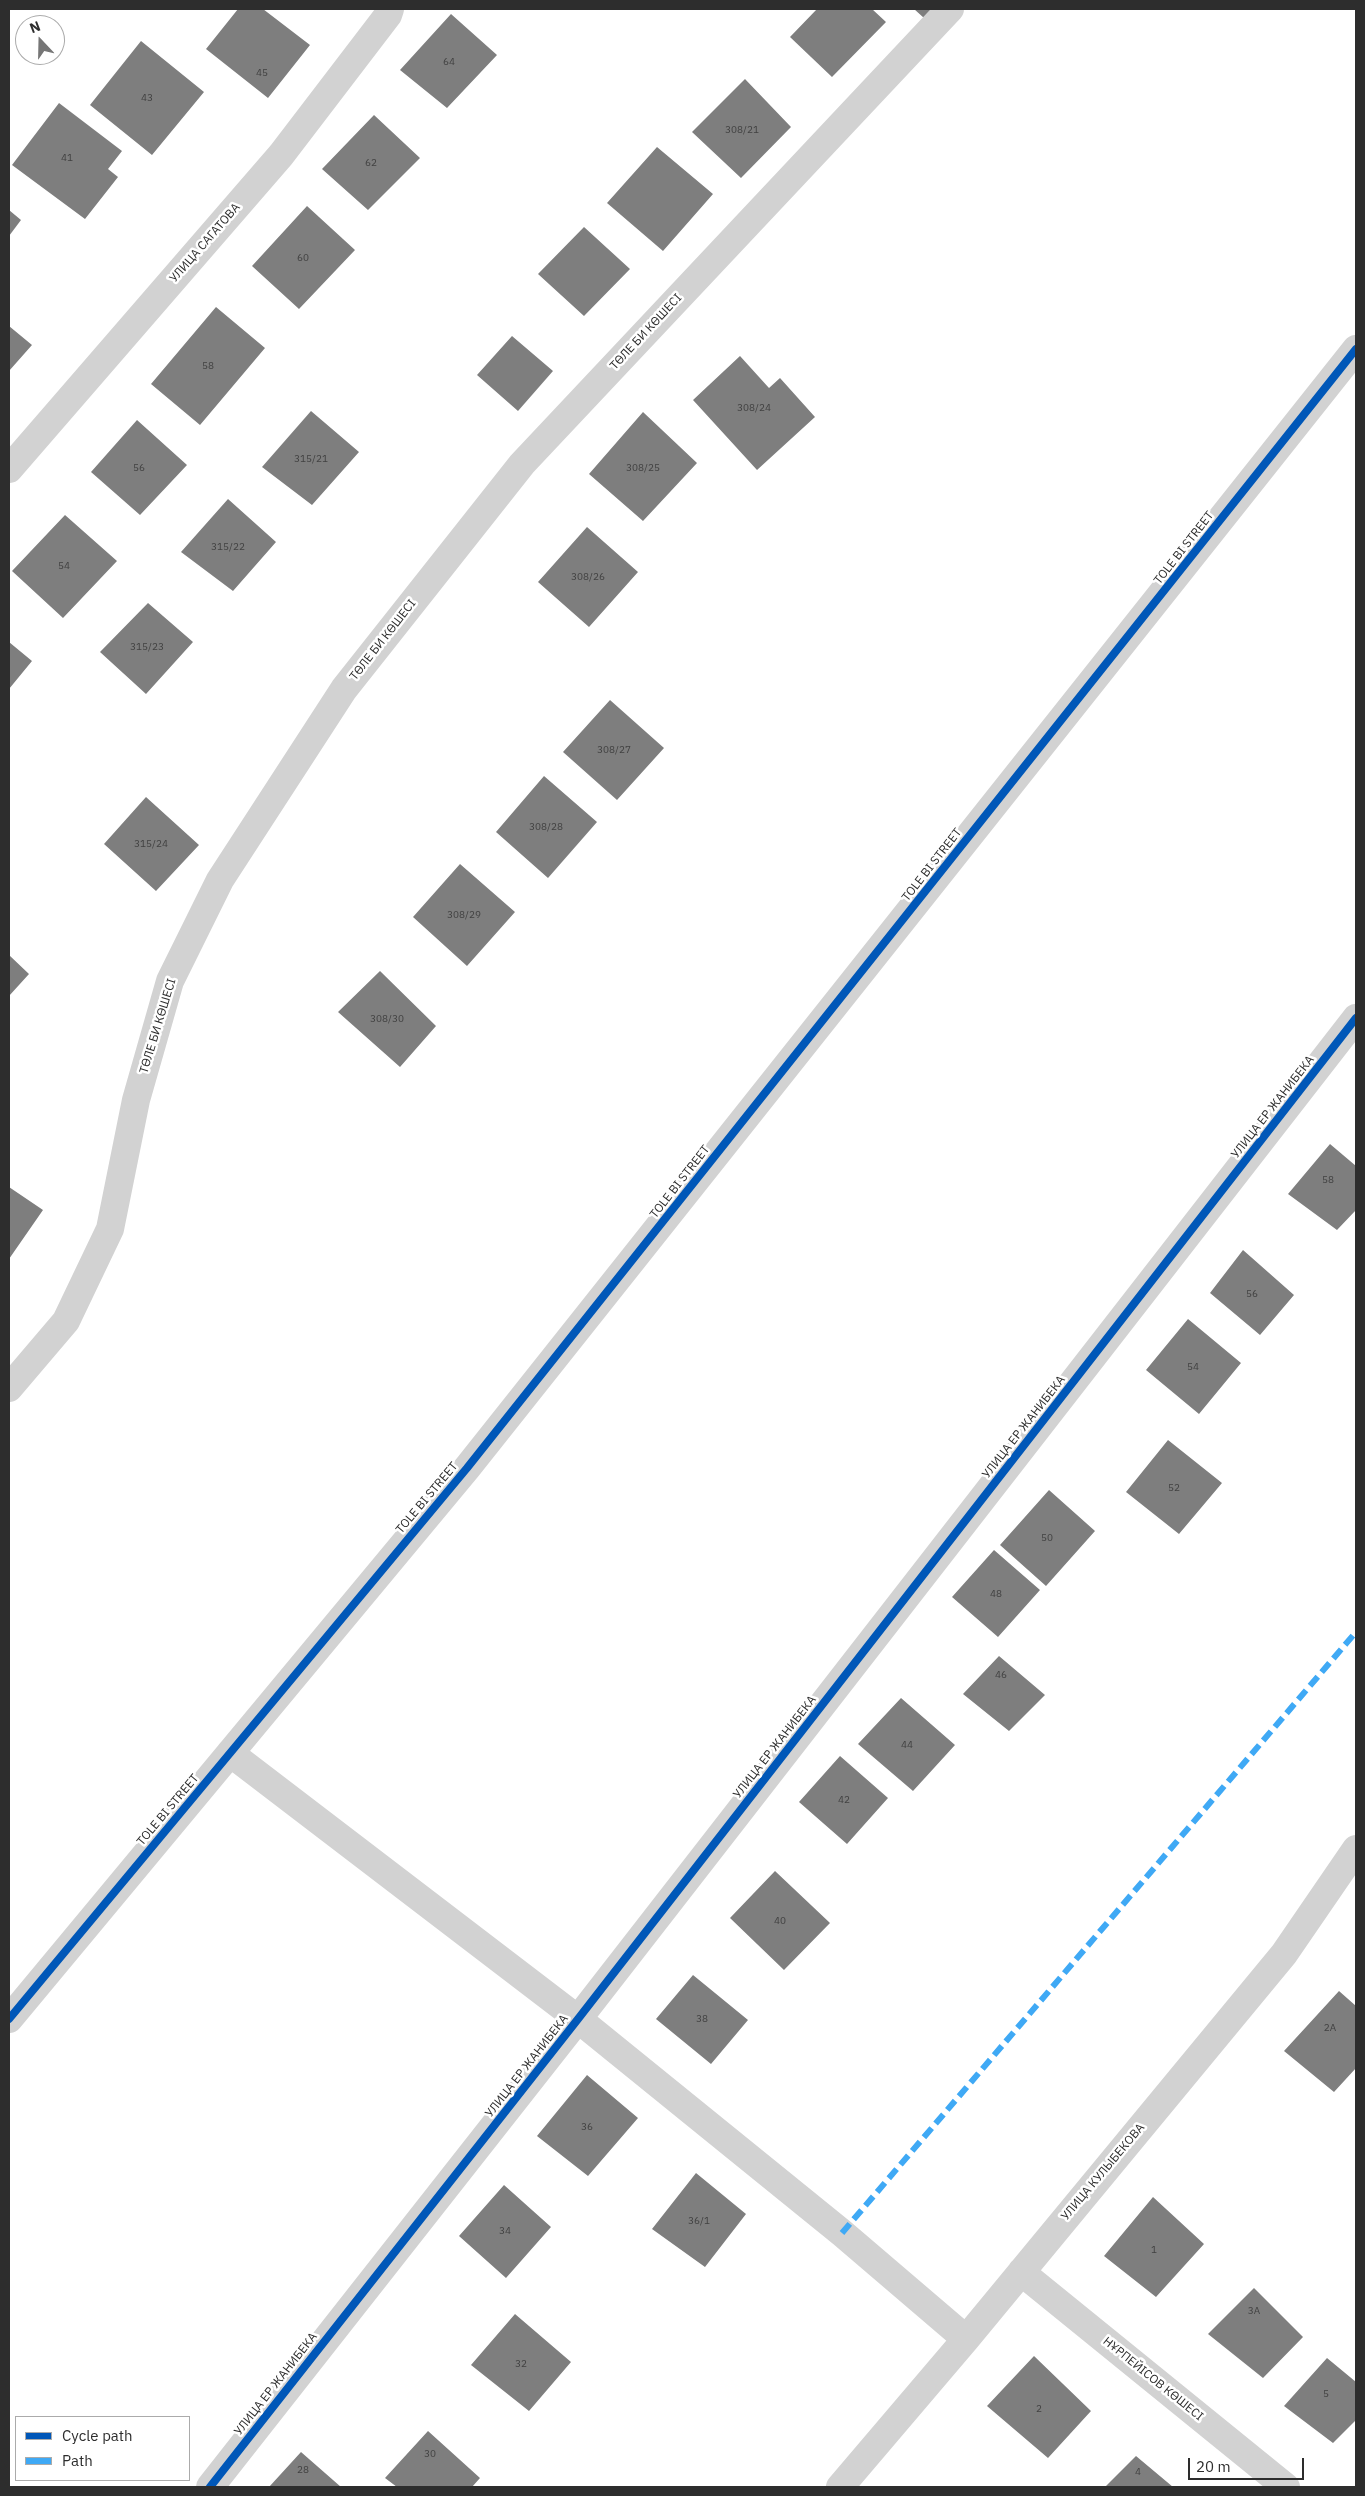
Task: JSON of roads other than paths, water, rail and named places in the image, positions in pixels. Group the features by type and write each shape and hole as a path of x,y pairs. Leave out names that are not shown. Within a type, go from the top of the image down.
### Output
{"street":[{"name":"УЛИЦА САГАТОВА","path":"9,469 281,155 388,15 390,9"},
{"name":"ТӨЛЕ БИ КӨШЕСІ","path":"9,1388 66,1321 110,1229 136,1100 170,981 220,880 344,690 522,464 950,9"},
{"name":"TOLE BI STREET","path":"9,2019 467,1468 1356,349"},
{"name":"УЛИЦА ЕР ЖАНИБЕКА","path":"210,2487 578,2019 1356,1018"},
{"path":"230,1753 578,2019 842,2233 966,2339"},
{"name":"УЛИЦА КУЛЫБЕКОВА","path":"840,2487 966,2339 1284,1954 1356,1850"},
{"name":"НҰРПЕЙІСОВ КӨШЕСІ","path":"1021,2272 1286,2487"}]}
